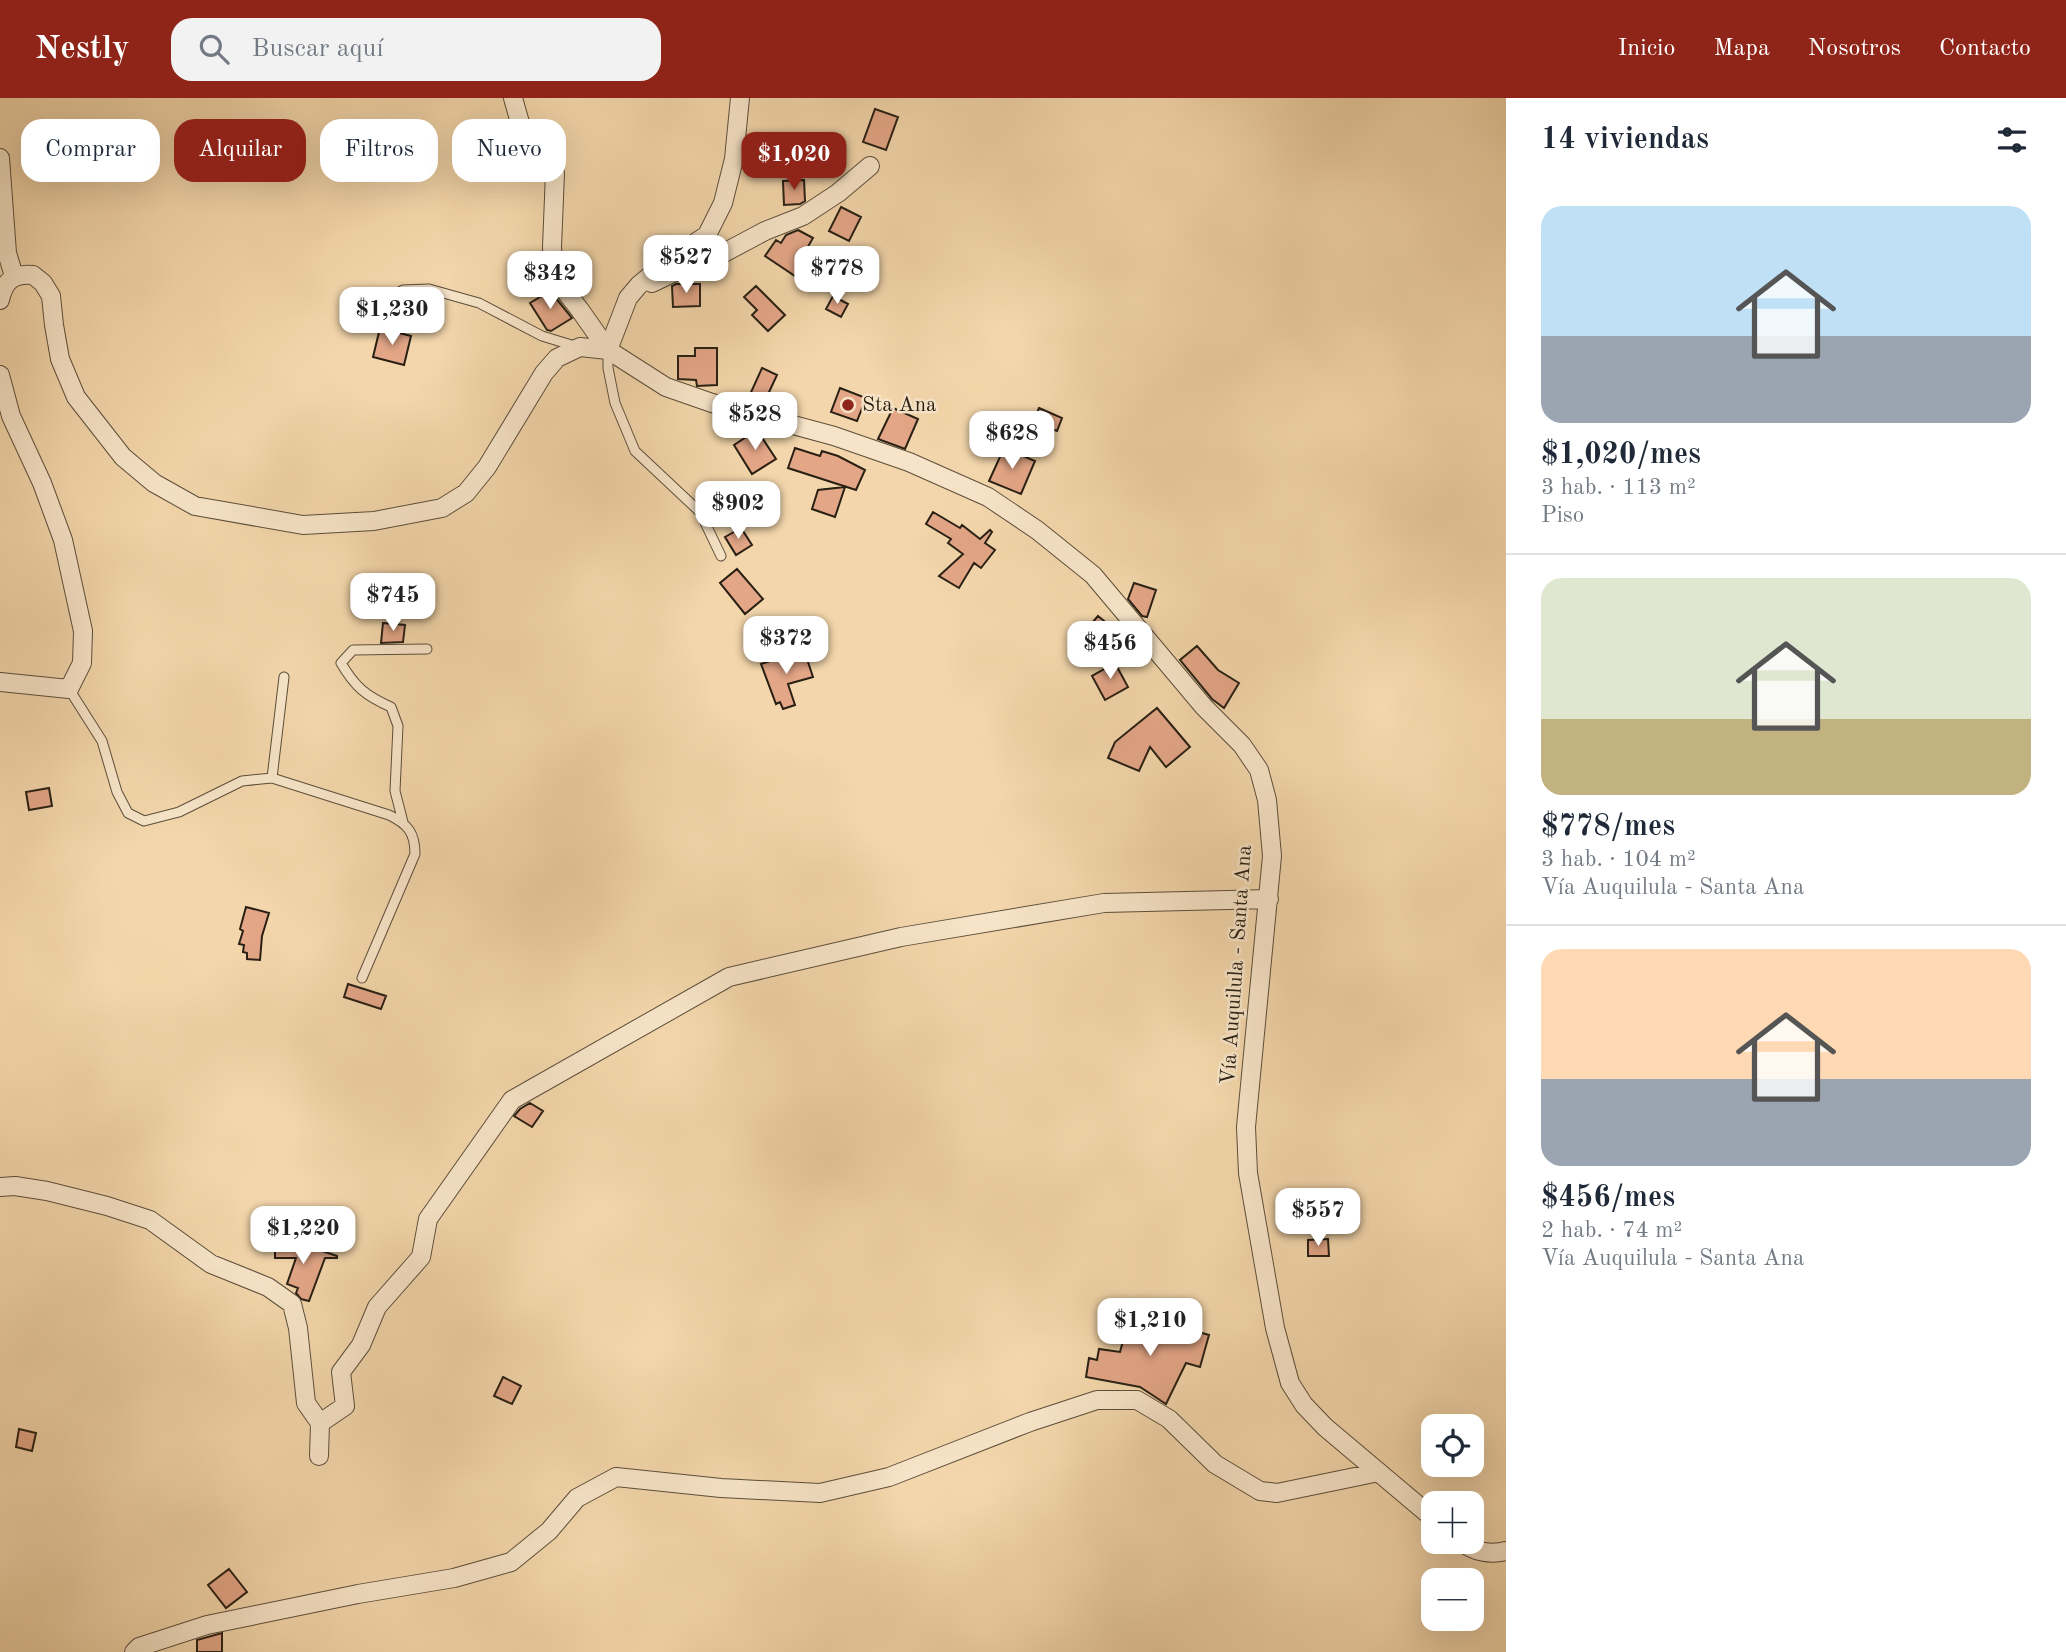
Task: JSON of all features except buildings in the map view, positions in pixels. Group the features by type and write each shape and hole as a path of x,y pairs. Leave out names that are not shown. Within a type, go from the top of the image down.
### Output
{"street":[{"path":"513,98 522,130 555,173 552,247 554,277 608,350"},
{"path":"608,350 628,298 639,285 707,235 723,203 734,159 740,98"},
{"path":"0,158 7,253 14,276"},
{"path":"639,285 648,286 678,270 720,255 765,231 803,216 838,193 870,166"},
{"path":"0,300 7,281 14,276 33,275 43,283 51,296 61,359 76,397 123,457 154,483 195,506 303,525 387,519 442,508 466,493 487,467 544,373 557,358 580,347"},
{"name":"Vía Auquilula - Santa Ana","path":"580,347 608,350 666,387 712,403 834,436 909,462 988,498 1037,530 1093,575 1204,706 1242,745 1259,770 1267,800 1272,856 1246,1127 1248,1173 1275,1328 1290,1383 1304,1405 1325,1427 1421,1508"},
{"path":"0,375 11,416 42,483 63,540 83,631 82,663 69,689 0,681"},
{"path":"320,1423 345,1406 341,1372 361,1345 377,1307 421,1257 428,1219 512,1100 729,977 901,937 1104,903 1269,898"},
{"path":"0,1186 47,1191 150,1220 211,1264 268,1287 292,1304 298,1328 306,1403 320,1423 319,1456"},
{"path":"134,1652 139,1647 207,1625 358,1594 454,1578 511,1562 549,1531 577,1497 616,1477 721,1488 820,1493 889,1477 1030,1422 1097,1400 1137,1400 1169,1419 1215,1464 1260,1491 1277,1493 1379,1472"},
{"path":"1484,1552 1493,1555 1506,1551"}],"lane":[{"path":"374,308 403,290 429,289 479,303 542,335 580,347"},
{"path":"608,350 608,368 615,403 635,451 700,512 720,556"},
{"path":"403,822 395,791 398,726 391,707 376,701 352,683 341,663 353,650 428,649"},
{"path":"272,778 284,677"},
{"path":"69,689 102,741 117,792 128,813 144,821 179,812 242,781 272,778 377,811 403,822 411,830 415,841 415,854 362,978"}],"place":[{"name":"Sta Ana","path":"848,405"}]}
